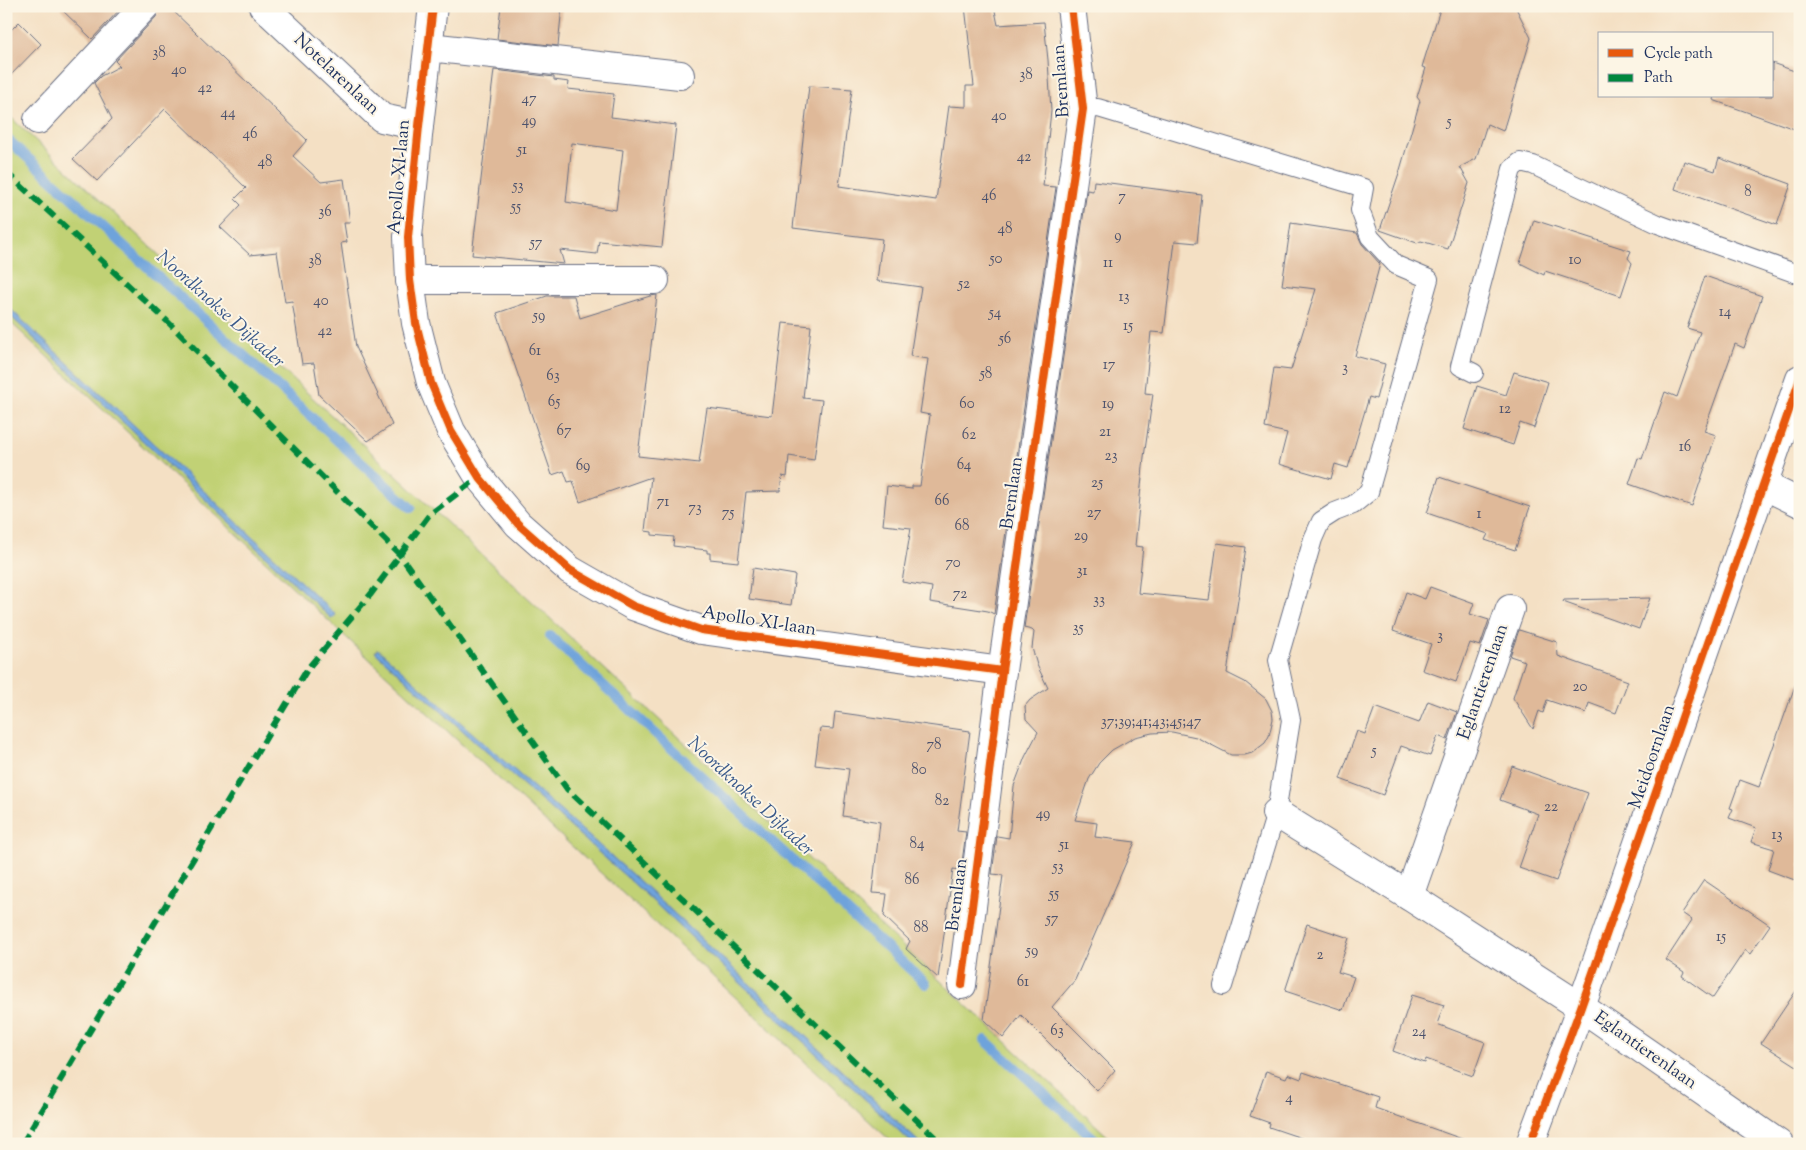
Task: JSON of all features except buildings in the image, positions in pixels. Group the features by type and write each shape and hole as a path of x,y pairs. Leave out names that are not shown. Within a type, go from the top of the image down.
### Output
{"street":[{"path":"38,120 145,6"},
{"name":"Notelarenlaan","path":"263,6 382,118 419,126"},
{"name":"Apollo XI-laan","path":"433,6 408,237 410,280 416,323 431,383 451,431 479,477 518,524 570,570 633,606 701,630 1002,671"},
{"name":"Bremlaan","path":"962,985 1002,671 1083,109 1071,6"},
{"path":"429,47 680,75"},
{"path":"410,280 655,280"},
{"name":"Meidoornlaan","path":"1530,1144 1581,1007 1800,379"},
{"path":"1763,486 1800,503"},
{"name":"Eglantierenlaan","path":"1409,896 1510,609"},
{"name":"Eglantierenlaan","path":"1276,813 1581,1007 1779,1144"}],"lane":[{"path":"1083,109 1098,108 1364,188 1360,210 1370,237 1396,265 1429,279 1369,492 1354,505 1335,512 1322,521 1314,539 1278,660 1291,720 1276,813 1223,986"},
{"path":"1474,373 1460,366 1512,169 1520,162 1533,165 1658,224 1800,275"}],"green space":[{"path":"6,113 1116,1144 921,1144 645,886 377,649 375,652 642,891 913,1144 894,1144 364,654 6,318 6,312 332,619 336,615 6,305"}],"water":[{"path":"6,305 336,615 332,619 6,312"},
{"path":"378,649 645,886 921,1144 913,1144 642,891 375,652"}],"waterway":[{"name":"Noordknokse Dijkader","path":"6,138 411,508"},
{"name":"Noordknokse Dijkader","path":"550,636 926,984"},
{"name":"Noordknokse Dijkader","path":"985,1040 1100,1144"}],"marked path":[{"path":"6,172 167,321 400,555 567,789 942,1144"},
{"path":"22,1144 308,668 371,594 429,515 479,477"}],"cycle path":[{"path":"433,6 408,237 410,280 416,323 431,383 451,431 479,477 518,524 570,570 633,606 701,630 1002,671"},
{"path":"962,985 1002,671 1083,109 1071,6"},
{"path":"1530,1144 1581,1007 1800,379"}]}
